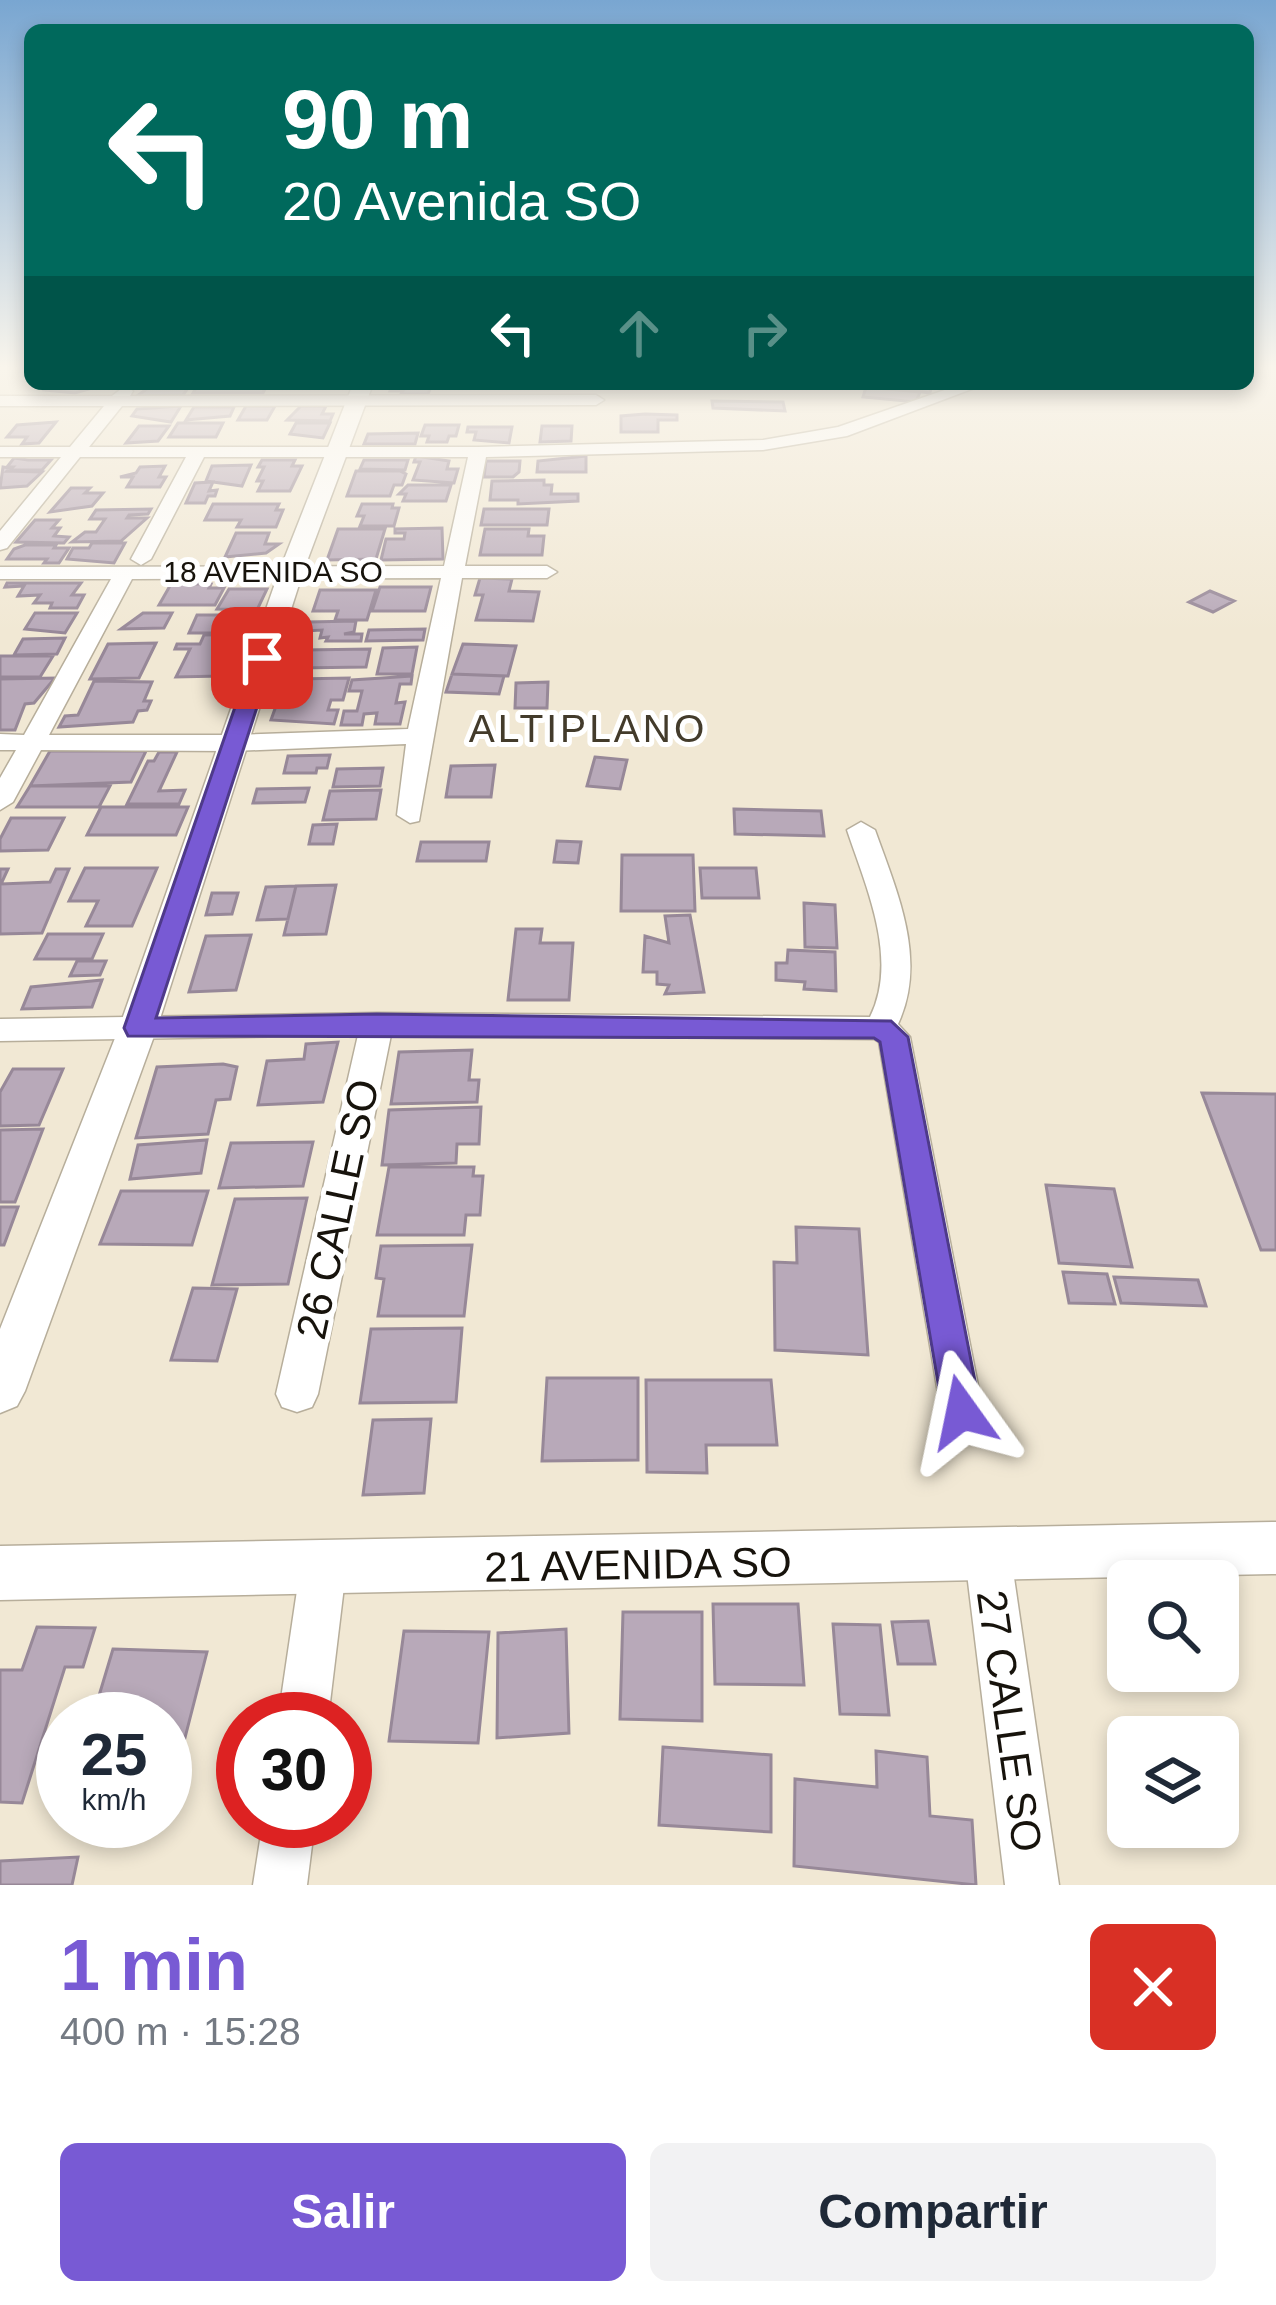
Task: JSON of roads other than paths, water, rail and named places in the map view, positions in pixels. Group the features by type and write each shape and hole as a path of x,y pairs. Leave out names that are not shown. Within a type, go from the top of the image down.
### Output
{"street":[{"path":"0,544 72,457"},
{"path":"0,802 196,457"},
{"path":"0,1391 138,1028 291,572 336,457"},
{"path":"410,815 419,736 477,457"},
{"name":"18 AVENIDA SO","path":"0,574 133,566 291,572 547,572"},
{"path":"0,742 234,743 419,736"},
{"path":"861,830 889,914 896,982 890,1014 868,1028"},
{"path":"0,1030 377,1024 868,1028 894,1037 962,1412"},
{"name":"26 CALLE SO","path":"297,1394 377,1024"},
{"name":"21 AVENIDA SO","path":"0,1574 1276,1548"},
{"name":"27 CALLE SO","path":"988,1557 1032,1885"},
{"path":"307,1692 323,1570"},
{"path":"280,1885 285,1848"}],"district":[{"name":"ALTIPLANO","path":"588,728"}]}
